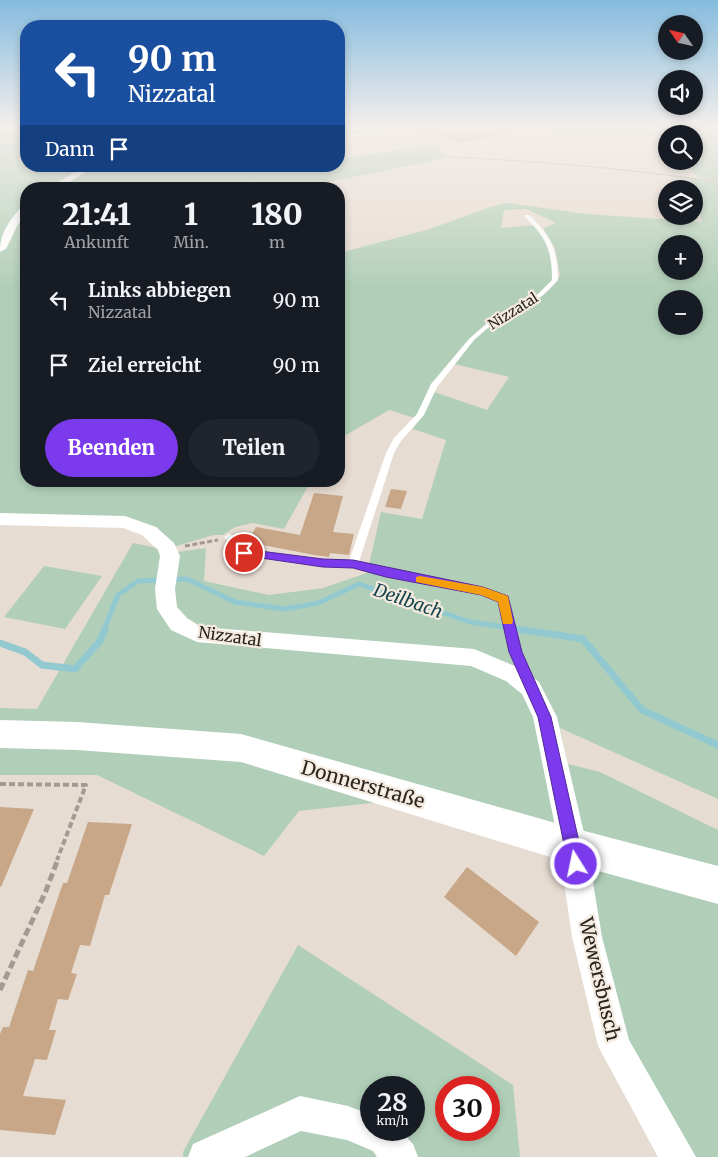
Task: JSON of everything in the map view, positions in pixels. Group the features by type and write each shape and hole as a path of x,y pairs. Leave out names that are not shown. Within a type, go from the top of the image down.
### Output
{"main road":[{"name":"Donnerstraße","path":"0,734 78,736 241,748 573,846 718,886"}],"street":[{"path":"0,249 12,225 20,215"},
{"path":"0,519 125,522 149,531 168,558"},
{"name":"Nizzatal","path":"168,558 165,589 167,609 179,624 197,634 235,639 474,658 514,675 531,688"},
{"path":"531,688 544,717 573,846"},
{"name":"Wewersbusch","path":"573,846 588,937 614,1046 678,1157"},
{"path":"206,1157 300,1113 355,1126 385,1139 400,1157"}],"lane":[{"name":"Nizzatal","path":"353,564 390,453 398,440 420,415 434,386 472,339 494,320 540,295 556,280 552,244 543,230 527,216"},
{"path":"229,538 244,553 314,562 353,564 386,573 483,592 504,599 505,614 516,652 531,688"}],"path":[{"path":"705,180 718,182"},
{"path":"168,558 229,538"},
{"path":"0,784 86,785 45,893 0,990"}],"green space":[{"path":"0,180 339,180 330,182 20,182 20,487 309,487 284,529 253,523 235,527 223,535 214,535 173,547 153,529 0,515"},
{"path":"703,180 718,183 718,799 560,728 568,764 600,772 718,830 718,872 389,801 299,811 264,856 97,775 0,775 0,708 37,709 133,543 177,552 206,548 204,581 269,595 323,588 367,573 381,512 422,519 446,440 413,429 434,392 487,410 509,377 454,364 472,341 494,321 540,297 555,284 560,275 555,248 543,228 556,223 526,209 504,210 501,228 536,225 551,245 554,279 548,286 526,301 494,319 470,339 448,364 415,418 389,410 345,436 345,251 427,230 490,207 508,203 587,214 658,219 658,225 703,225"},
{"path":"44,566 102,576 65,629 4,617"},
{"path":"584,856 718,894 718,1157 692,1157 629,1049 595,934"},
{"path":"298,945 499,1076 435,1076 435,1141 500,1141 500,1077 513,1085 520,1157 183,1157 183,1152"}],"building":[{"path":"391,489 407,491 401,509 385,507"},
{"path":"314,493 343,496 333,532 354,534 349,555 330,553 329,557 247,542 256,527 300,535"},
{"path":"0,807 34,809 1,887 0,886"},
{"path":"88,822 132,824 109,895 105,895 90,946 80,945 71,973 77,974 68,1000 58,999 49,1030 56,1030 47,1060 35,1059 23,1096 66,1100 55,1135 0,1130 0,1034 3,1027 9,1027 28,970 33,971 63,883 67,883"},
{"path":"467,867 539,922 516,956 444,897"}],"waterway":[{"name":"Deilbach","path":"104,630 118,595 138,581 187,579 235,602 284,609 318,603 359,584 470,622 525,630"},
{"name":"Deilbach","path":"0,643 25,652 42,665 75,669 100,641 105,629"},
{"name":"Deilbach","path":"517,629 583,639 642,710 718,745"}],"slow traffic":[{"path":"420,579 483,592 504,599 507,621"}],"route":[{"path":"244,553 323,563 353,564 386,573 483,592 504,599 505,614 516,652 544,717 576,864"}]}
